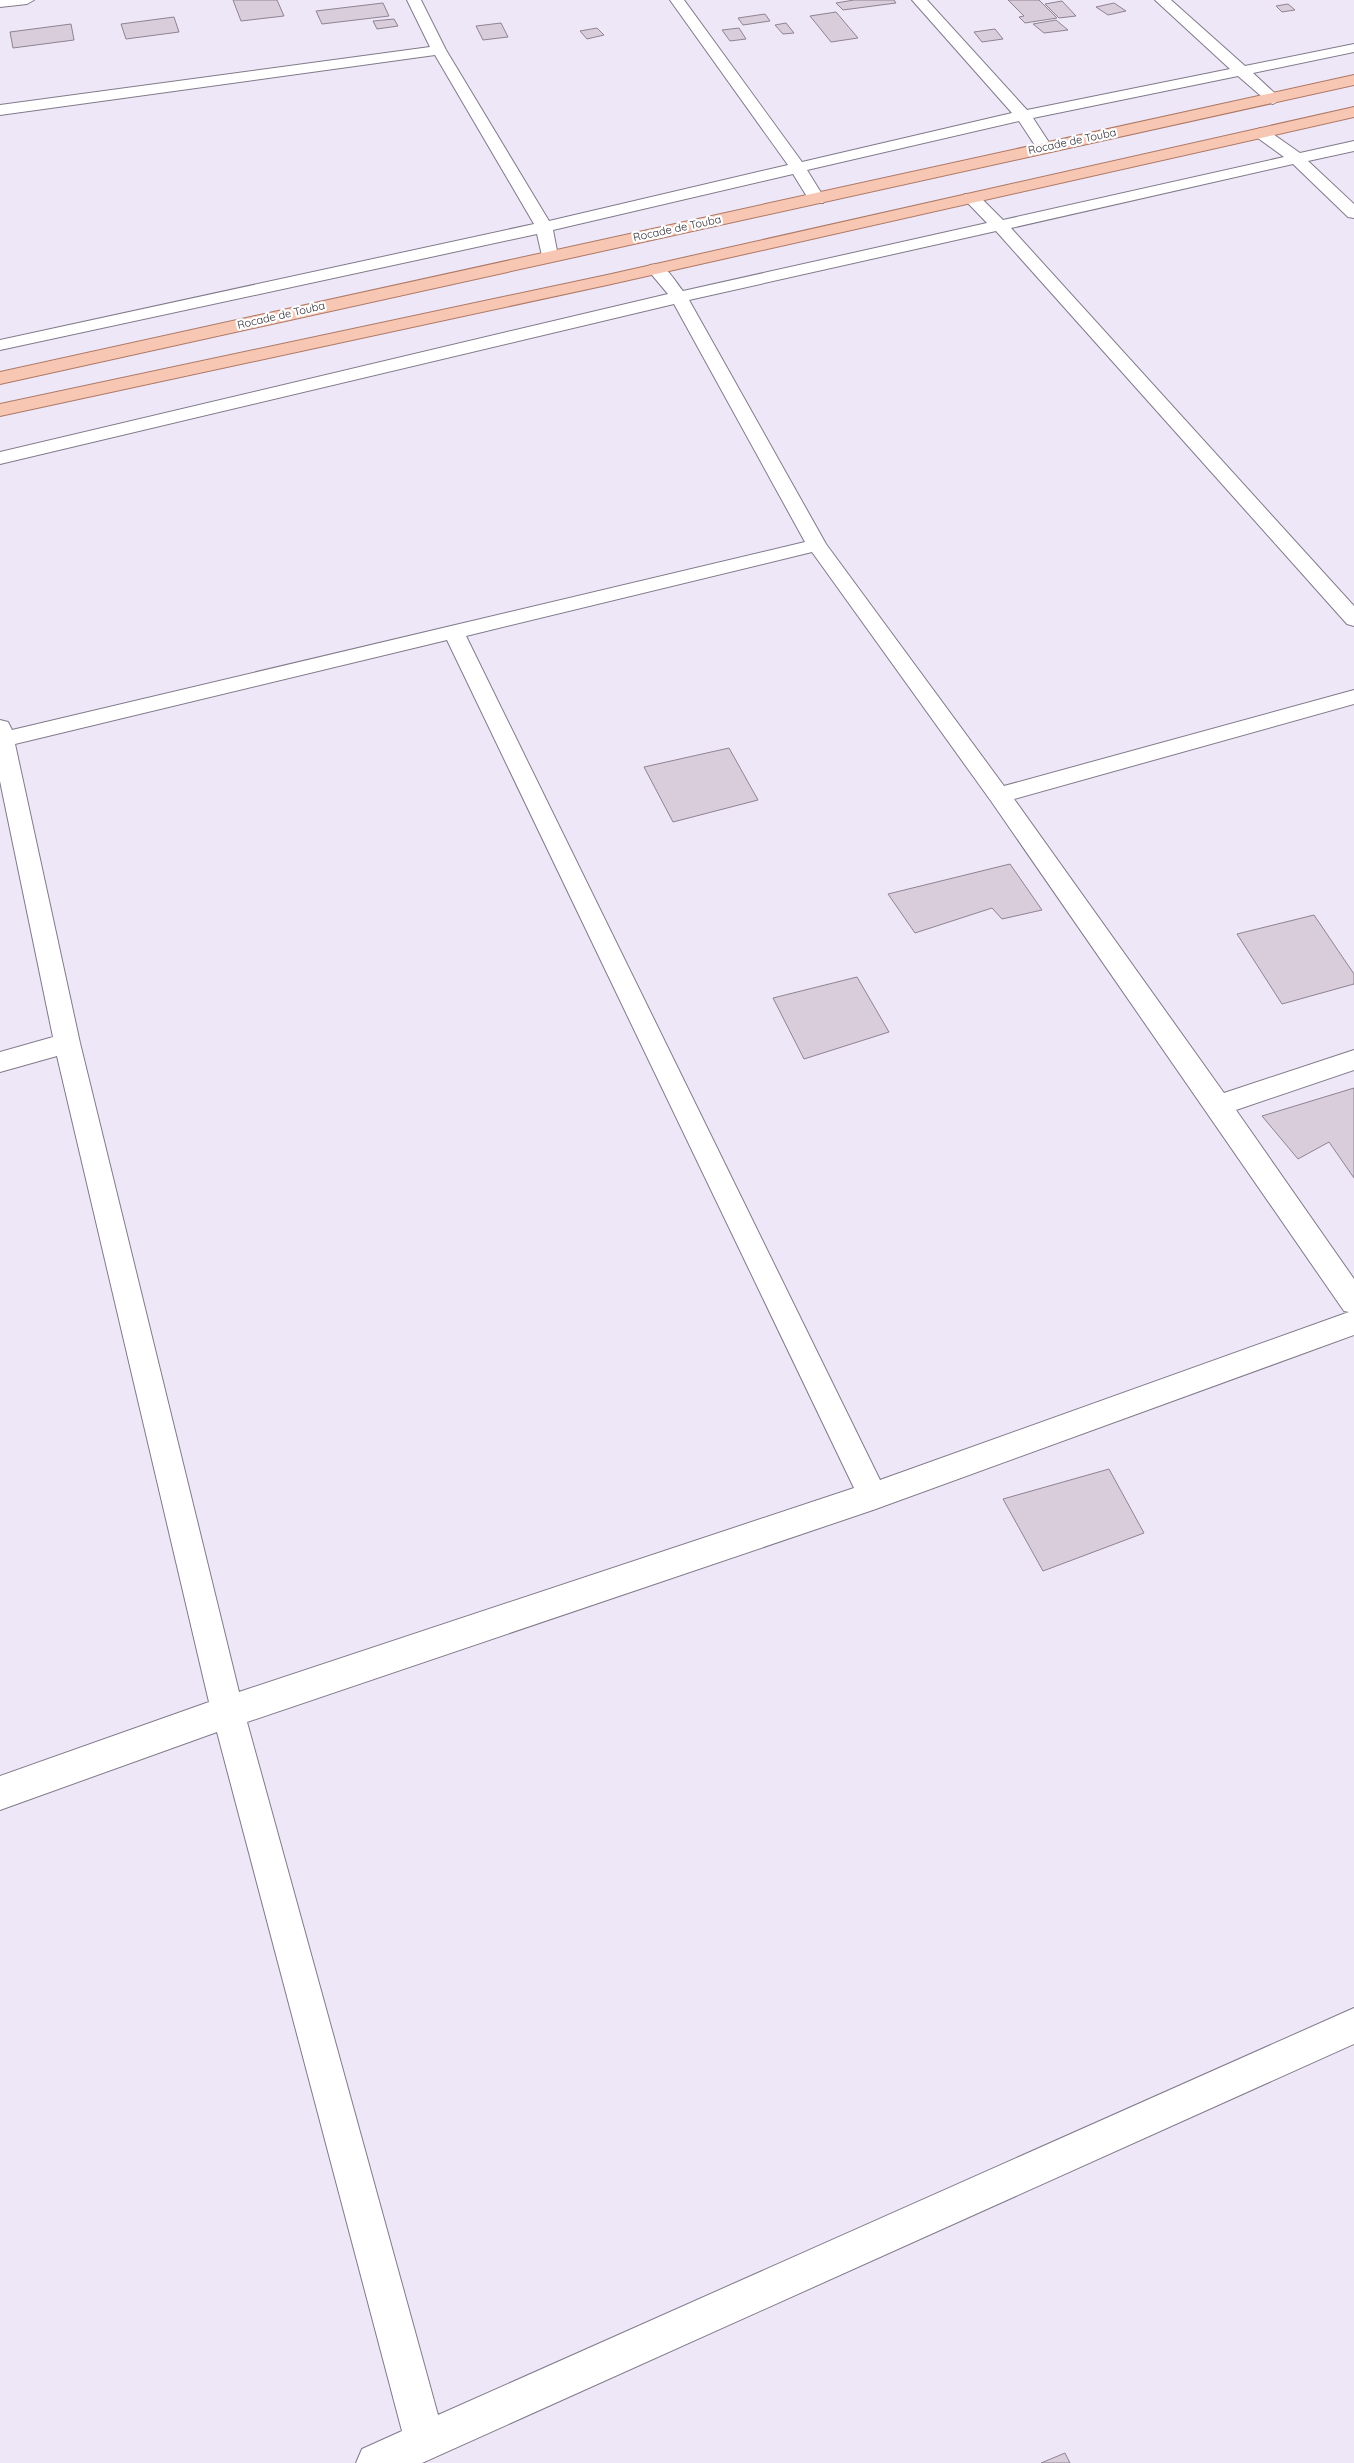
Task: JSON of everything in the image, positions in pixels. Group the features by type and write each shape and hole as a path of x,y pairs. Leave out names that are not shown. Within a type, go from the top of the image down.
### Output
{"main road":[{"name":"Rocade de Touba","path":"0,378 1354,80"},
{"path":"0,410 656,269 1354,112"}],"street":[{"path":"0,3 27,0"},
{"path":"414,0 439,50 544,228 549,256"},
{"path":"677,0 797,167 817,199"},
{"path":"919,0 1023,115 1044,147"},
{"path":"1162,0 1273,98"},
{"path":"0,345 544,228 1023,115 1243,72 1354,48"},
{"path":"0,110 439,50"},
{"path":"1261,133 1297,160 1354,213"},
{"path":"0,458 679,297 1354,146"},
{"path":"971,198 1000,226 1354,619"},
{"path":"656,269 679,297 817,546 999,795 1218,1104 1354,1302"},
{"path":"425,2441 228,1712 67,1043 1,736 454,633 817,546"},
{"path":"454,633 873,1496"},
{"path":"999,795 1354,697"},
{"path":"0,1062 67,1043"},
{"path":"1218,1104 1354,1060"},
{"path":"0,1793 228,1712 873,1496 1354,1323"},
{"path":"376,2463 1354,2026"}],"building":[{"path":"233,0 277,0 284,16 241,21"},
{"path":"854,0 894,0 896,3 843,10 836,3"},
{"path":"1008,0 1039,0 1057,18 1025,23 1019,17 1024,16"},
{"path":"1062,1 1076,16 1059,18 1045,4"},
{"path":"383,3 389,16 322,24 316,11"},
{"path":"1114,3 1126,11 1108,15 1096,7"},
{"path":"1288,4 1295,10 1282,12 1276,6"},
{"path":"836,12 858,38 831,42 810,16"},
{"path":"765,14 770,21 743,25 738,18"},
{"path":"174,17 179,32 126,39 121,24"},
{"path":"394,19 398,26 377,29 373,21"},
{"path":"1056,20 1068,30 1044,33 1033,24"},
{"path":"501,23 508,37 483,40 476,26"},
{"path":"786,23 794,33 783,34 775,25"},
{"path":"71,24 74,40 13,48 10,32"},
{"path":"597,28 604,35 587,39 580,31"},
{"path":"739,28 746,39 730,41 722,30"},
{"path":"995,29 1003,39 982,42 974,32"},
{"path":"729,748 758,800 673,822 644,767"},
{"path":"1010,864 1042,910 1002,919 992,908 915,933 888,894"},
{"path":"1314,915 1354,974 1354,984 1282,1004 1237,934"},
{"path":"857,977 889,1032 804,1059 773,998"},
{"path":"1354,1088 1354,1178 1329,1142 1298,1159 1262,1116"},
{"path":"1109,1469 1144,1533 1043,1571 1003,1499"},
{"path":"1065,2453 1070,2463 1041,2463"}]}
